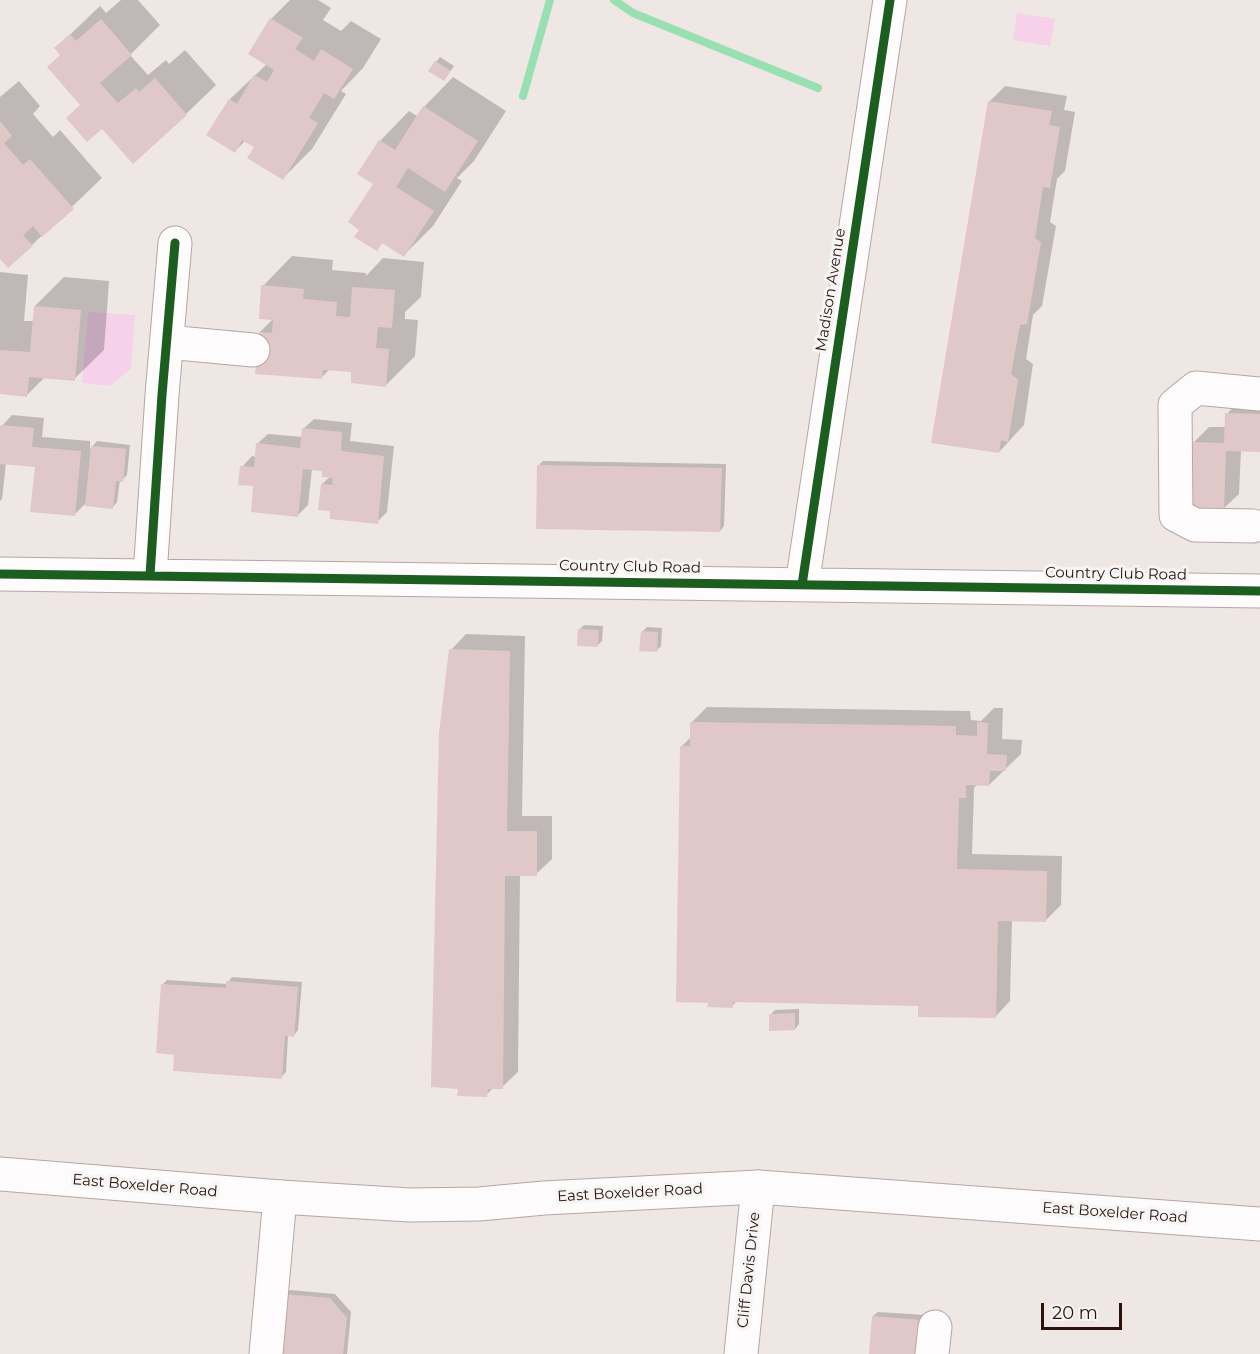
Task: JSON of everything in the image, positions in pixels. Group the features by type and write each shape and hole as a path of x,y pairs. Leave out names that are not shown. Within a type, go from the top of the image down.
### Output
{"street":[{"name":"Madison Avenue","path":"802,585 890,0"},
{"path":"150,575 175,243"},
{"path":"167,342 253,350"},
{"path":"1253,526 1195,525 1176,515 1175,405 1196,388 1260,393"},
{"name":"Country Club Road","path":"0,574 1260,591"},
{"name":"East Boxelder Road","path":"0,1174 280,1197 410,1205 478,1204 758,1186 1260,1224"},
{"name":"Cliff Davis Drive","path":"741,1354 758,1186"},
{"path":"266,1354 280,1197"}],"shaded area":[{"path":"1017,13 1055,19 1050,46 1013,40"},
{"path":"88,312 135,315 131,369 110,386 82,383"}],"building":[{"path":"270,18 303,38 295,49 314,61 321,49 353,69 334,99 324,93 309,118 318,123 283,180 247,158 254,147 242,140 235,153 206,135 229,99 237,104 254,75 267,82 274,70 248,54"},
{"path":"101,19 132,55 100,83 118,103 136,88 139,92 155,78 187,115 133,164 102,129 87,142 66,118 80,105 47,67 60,55 54,48 70,34 76,41"},
{"path":"435,61 451,71 444,81 428,71"},
{"path":"988,101 1052,111 1049,125 1060,127 1050,188 1043,187 1035,238 1041,242 1027,324 1020,325 1011,374 1018,380 1008,442 1001,440 999,453 931,443"},
{"path":"423,106 478,141 445,192 408,168 396,187 434,211 404,257 382,243 377,251 354,237 359,230 348,222 373,184 357,174 379,140 395,150"},
{"path":"0,121 12,136 4,143 23,165 30,159 74,209 42,237 33,226 23,235 33,246 8,268 0,259"},
{"path":"261,285 304,289 303,299 337,302 336,316 350,317 352,287 395,290 392,328 378,327 376,348 389,349 386,387 351,383 351,372 323,370 322,379 255,374 259,332 272,333 273,320 259,319"},
{"path":"34,306 81,310 75,381 29,377 27,397 0,394 0,350 30,352"},
{"path":"1225,413 1260,414 1260,452 1226,451 1224,511 1190,509 1192,442 1224,443"},
{"path":"0,425 34,428 32,447 81,451 75,516 30,512 35,467 0,464"},
{"path":"302,428 342,432 341,451 384,456 378,524 330,519 330,511 318,510 321,484 332,485 333,478 322,477 322,471 303,469 298,517 251,512 253,486 238,485 240,466 254,467 256,443 300,448"},
{"path":"91,446 126,449 123,482 116,481 113,509 85,506"},
{"path":"537,465 722,468 720,532 536,529"},
{"path":"578,629 599,630 598,647 577,646"},
{"path":"641,631 658,632 657,652 639,651"},
{"path":"449,649 510,651 507,831 537,831 537,876 505,876 503,1089 488,1089 487,1097 457,1096 458,1089 431,1087 439,733"},
{"path":"690,722 956,726 956,735 977,736 977,722 988,723 987,754 1007,755 1006,771 990,771 989,786 966,785 966,798 959,798 957,869 1047,871 1046,922 998,921 996,1018 918,1017 918,1006 733,1002 733,1008 707,1007 708,1003 676,1002 680,746 690,746"},
{"path":"226,981 298,987 294,1037 285,1036 282,1079 173,1071 174,1055 156,1053 161,984 226,988"},
{"path":"795,1013 795,1030 769,1031 769,1014"},
{"path":"283,1294 330,1298 347,1318 343,1354 278,1354"},
{"path":"872,1316 922,1320 919,1354 869,1354"}],"waterway":[{"path":"523,96 550,0"},
{"path":"614,0 633,13 818,88"}],"cycle path":[{"path":"802,585 890,0"},
{"path":"150,575 175,243"},
{"path":"0,574 1260,591"}]}
